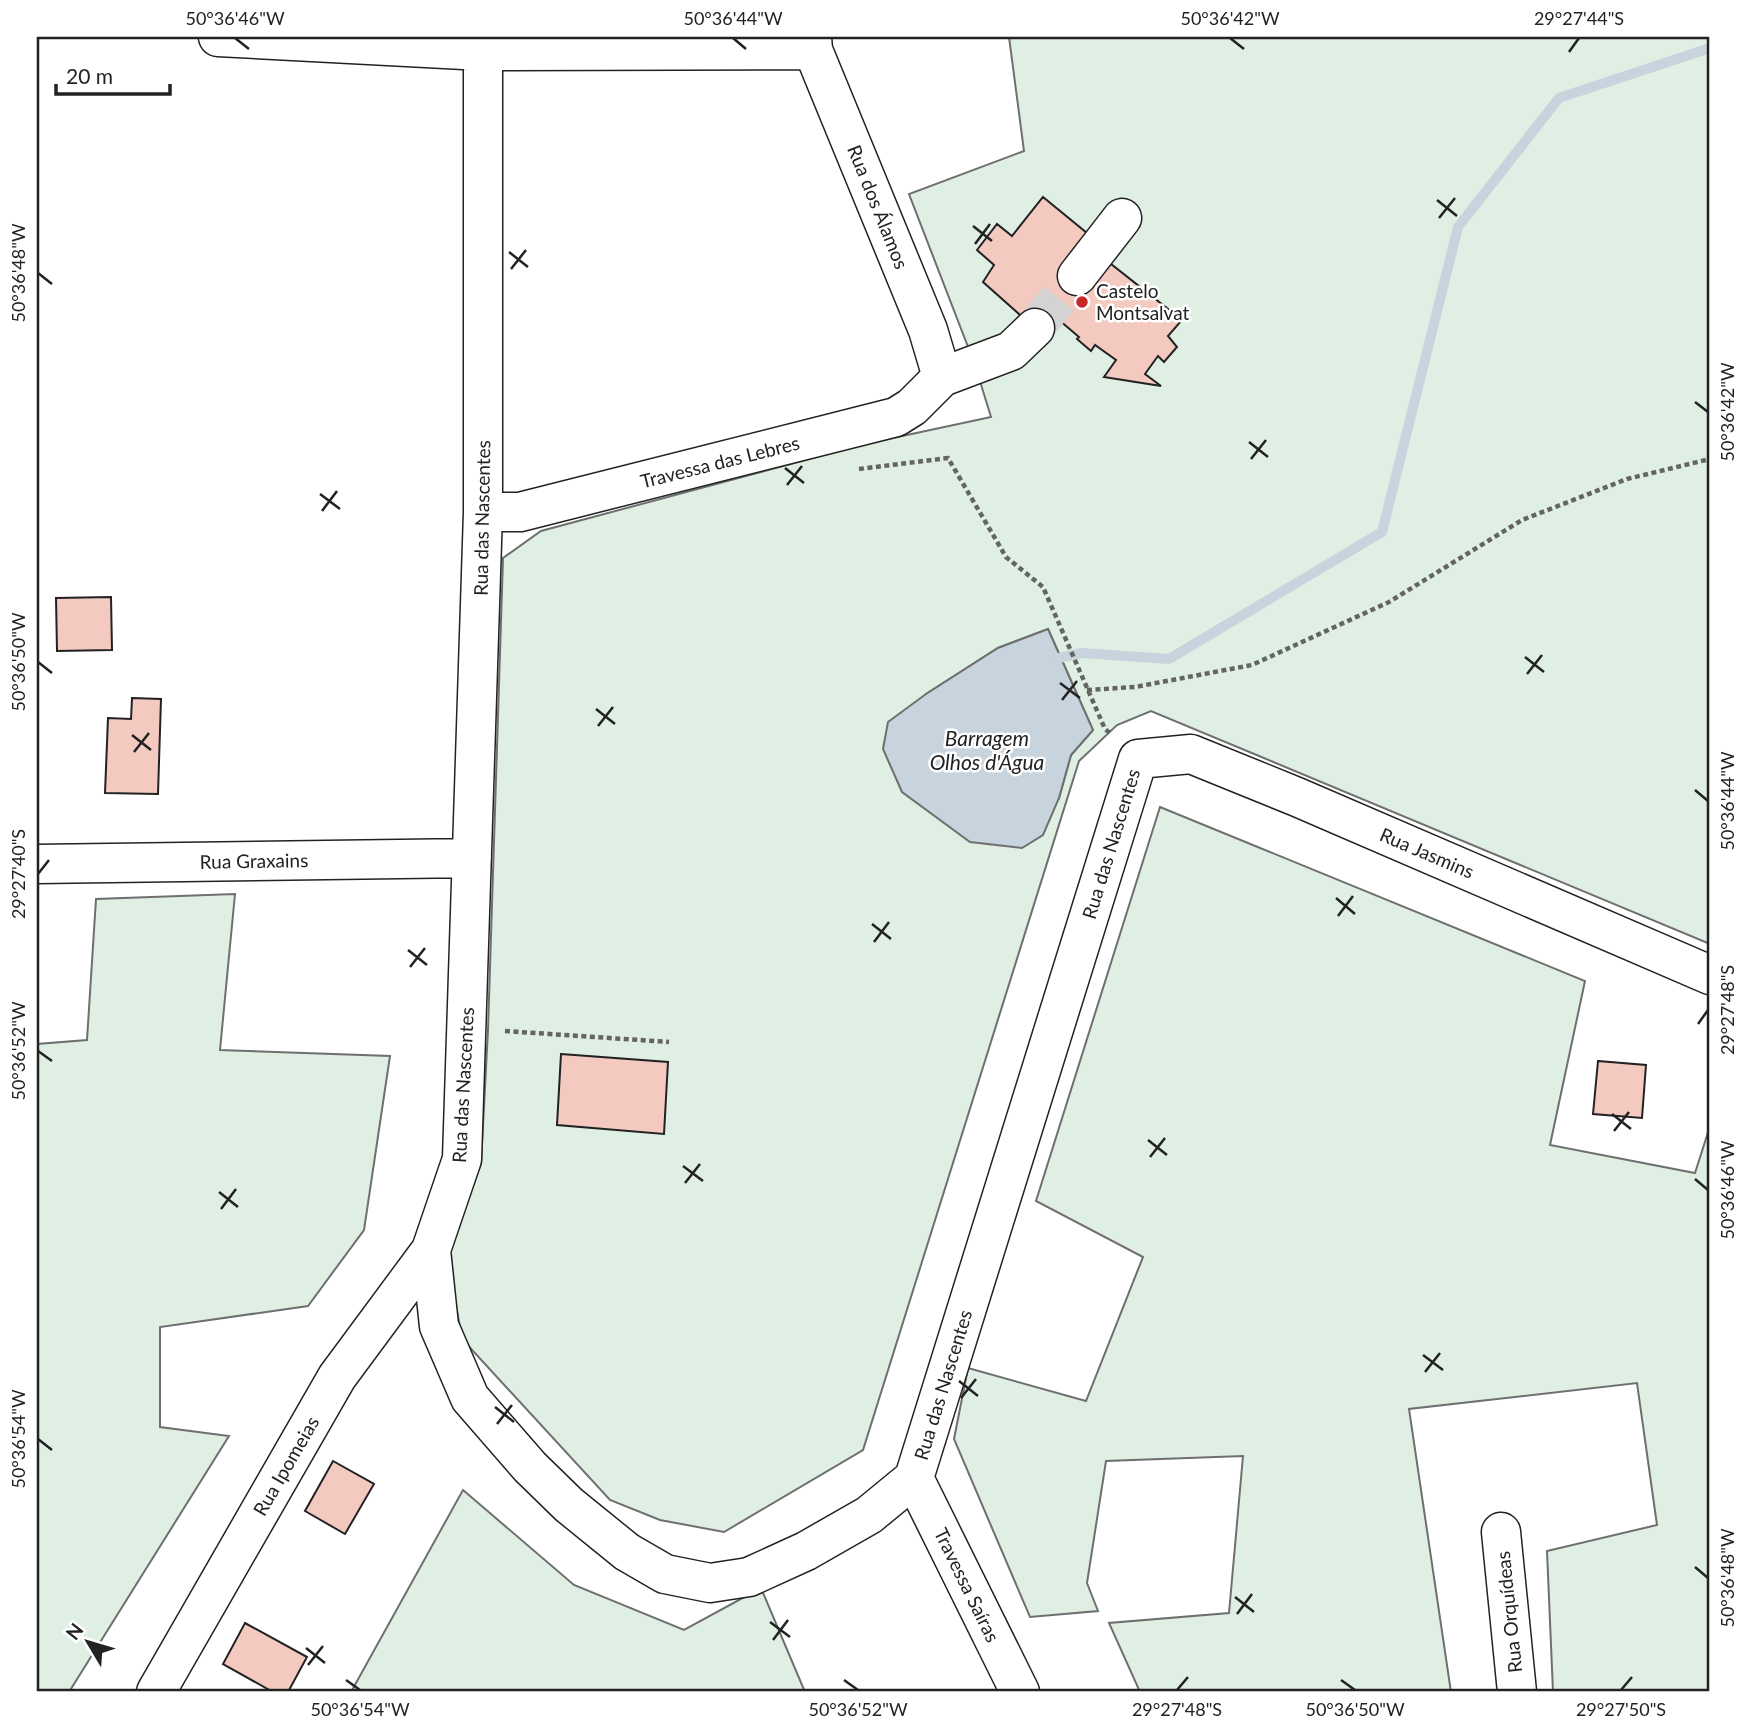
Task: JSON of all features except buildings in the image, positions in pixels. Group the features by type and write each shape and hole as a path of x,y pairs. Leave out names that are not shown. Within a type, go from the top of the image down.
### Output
{"street":[{"path":"219,37 483,51 813,43"},
{"name":"Rua dos Álamos","path":"813,43 928,330 942,377"},
{"name":"Rua das Nascentes","path":"483,51 483,512 462,1159 431,1250 439,1326 470,1398 530,1467 569,1505 627,1552 665,1574 710,1583 749,1577 806,1551 869,1515 914,1478 1138,759"},
{"path":"1077,276 1122,218"},
{"path":"942,377 1011,351 1035,328"},
{"name":"Travessa das Lebres","path":"483,512 520,512 896,417 912,407 942,377"},
{"name":"Rua Jasmins","path":"1138,759 1191,754 1710,975"},
{"name":"Rua Graxains","path":"37,864 472,858"},
{"name":"Rua Ipomeias","path":"156,1692 337,1377 431,1250"},
{"name":"Travessa Saíras","path":"914,1478 1020,1692"},
{"name":"Rua Orquídeas","path":"1501,1532 1517,1692"}],"path":[{"path":"853,470 948,458 1006,557 1043,587 1105,729 1138,759"},
{"path":"1087,690 1135,687 1252,665 1388,602 1522,520 1627,479 1710,459"},
{"path":"467,1028 669,1042"}],"green space":[{"path":"1009,37 1710,37 1710,944 1151,711 1117,725 1079,761 863,1450 724,1532 660,1520 610,1500 462,1339 447,1254 481,1164 488,1030 503,558 541,531 865,444 991,417 975,365 909,194 1024,151","holes":["1048,629 1093,730 1071,755 1059,798 926,694 998,648"]},
{"path":"1160,807 1585,981 1550,1145 1695,1173 1710,1126 1710,1692 1553,1692 1547,1551 1657,1525 1637,1383 1409,1409 1451,1692 1140,1692 1109,1623 1229,1613 1243,1456 1106,1461 1087,1583 1098,1611 1030,1617 954,1439 968,1368 1086,1401 1143,1257 1036,1201"},
{"path":"235,894 220,1050 390,1056 364,1230 308,1306 160,1327 160,1427 229,1436 69,1692 37,1692 37,1044 87,1040 96,899"},
{"path":"463,1490 574,1585 684,1630 761,1588 805,1692 351,1692"}],"water":[{"name":"Barragem Olhos d'Água","path":"1048,629 1093,730 1071,755 1059,798 1043,835 1022,848 970,842 902,792 883,749 888,722 998,648"}],"waterway":[{"path":"1059,658 1081,653 1169,659 1382,532 1458,227 1559,98 1710,48"}],"tunnel":[{"path":"1035,328 1077,276"}],"place":[{"name":"Castelo Montsalvat","path":"1082,302"}]}
